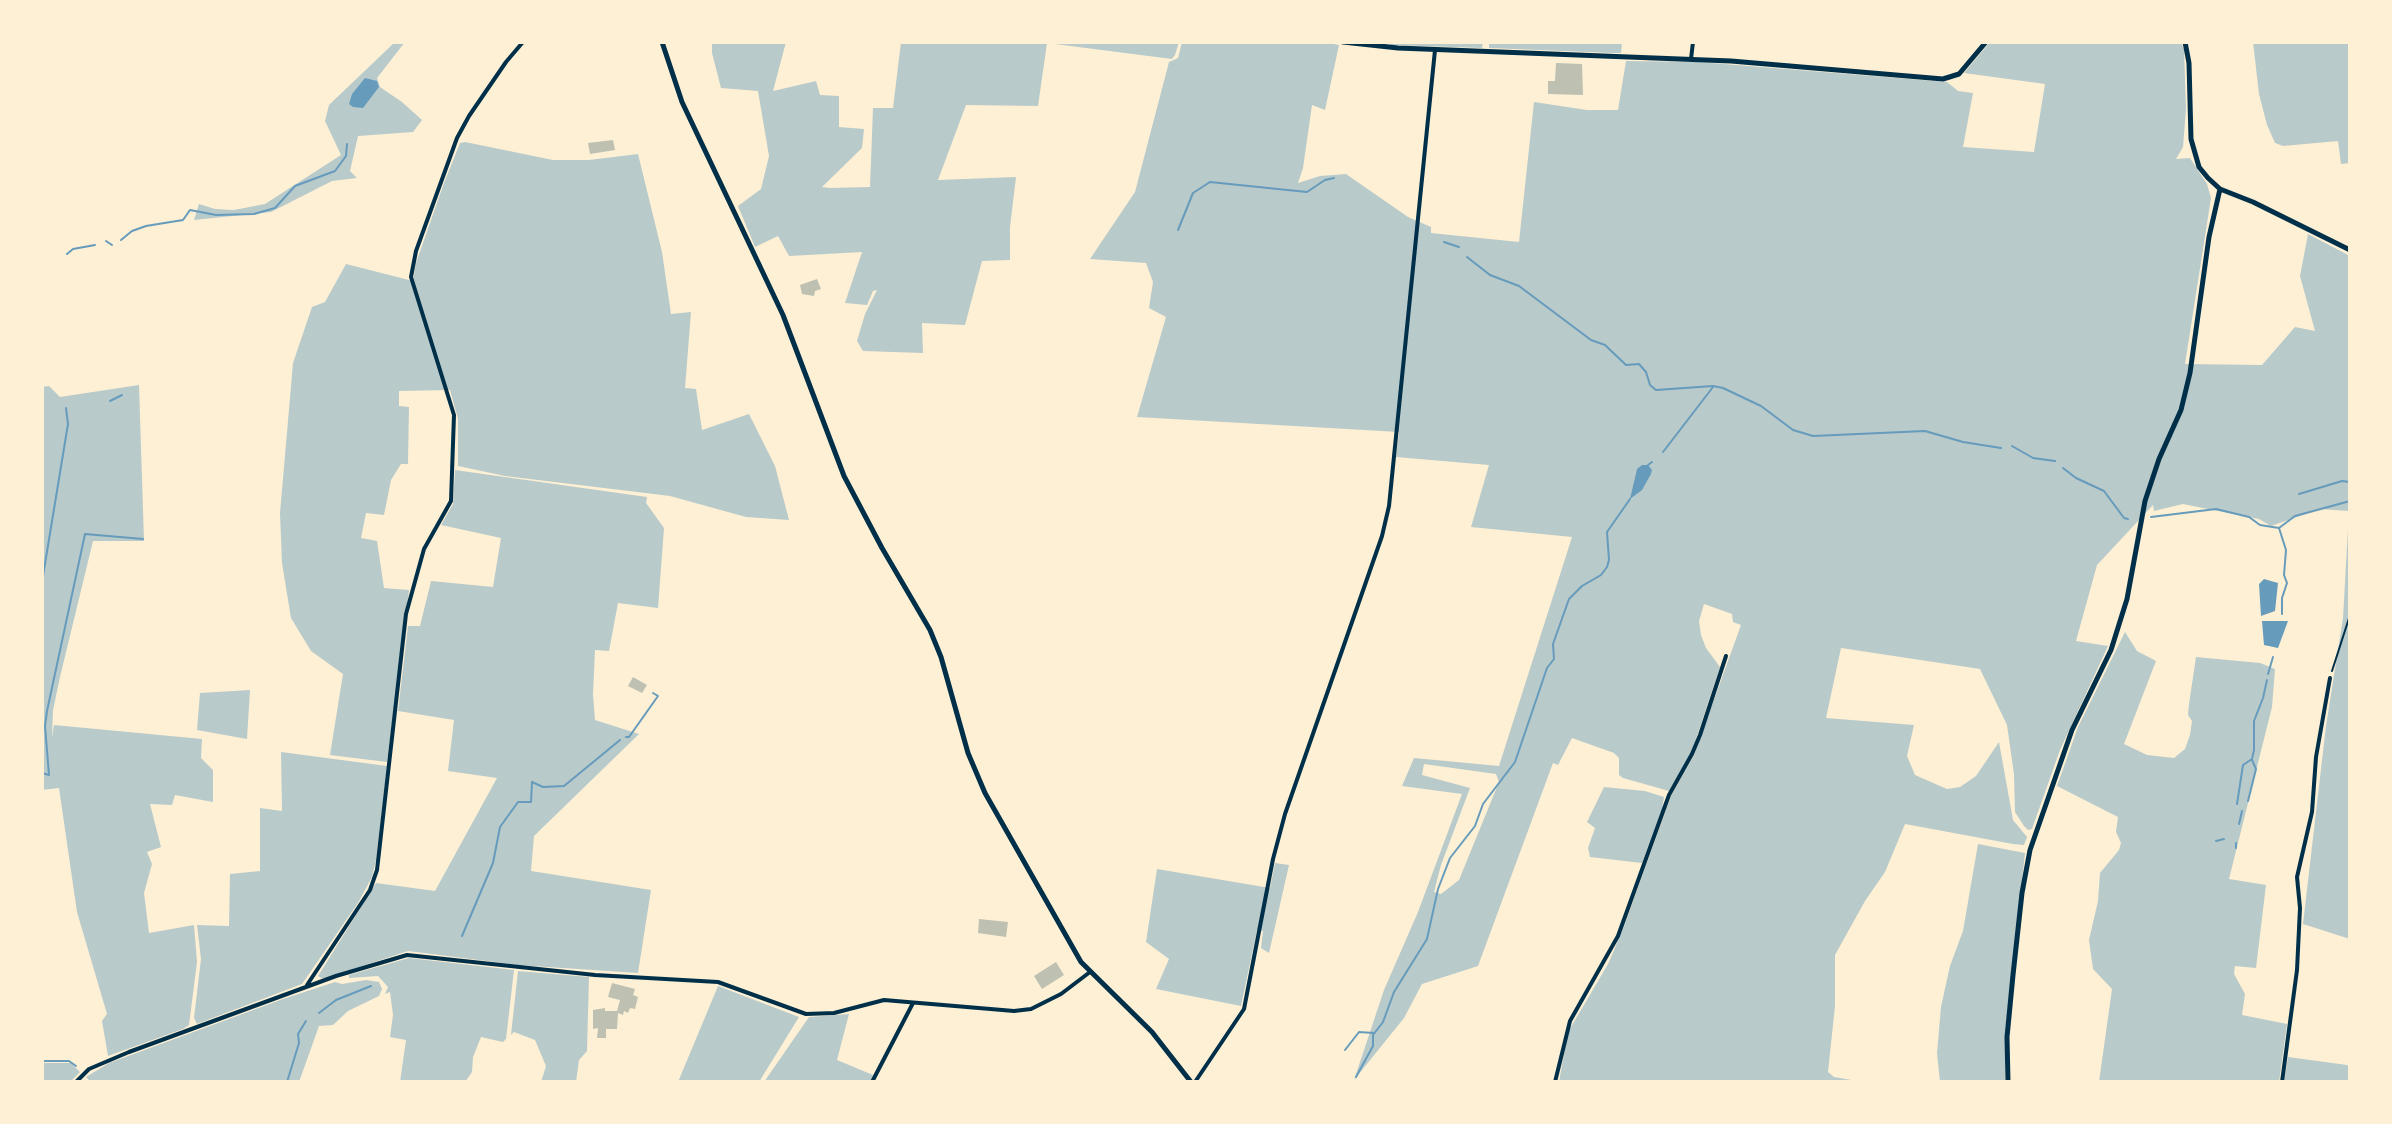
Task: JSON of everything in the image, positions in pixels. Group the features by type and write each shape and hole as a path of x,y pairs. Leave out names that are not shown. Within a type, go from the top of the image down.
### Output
{"street":[{"path":"306,988 370,890 377,870 406,614 424,549 451,501 454,415 411,277 416,251 457,138 506,62 523,42"},
{"path":"662,42 682,102 783,315 844,476 930,630 941,657 968,753 985,793 1069,943 1090,972 1152,1032 1193,1082 1244,1009 1273,859 1285,814 1382,536 1389,506 1435,50"},
{"path":"1343,42 1435,50 1691,59 1943,79 1959,74 1986,42"},
{"path":"1691,59 1693,42"},
{"path":"2185,42 2189,63 2193,154 2208,178 2220,189 2350,250"},
{"path":"2008,1082 2007,1037 2022,893 2030,850 2072,730 2111,650 2127,599 2145,501 2159,459 2181,410 2190,373 2209,237 2220,189"},
{"path":"1555,1082 1570,1021 1618,936 1669,795 1700,735 1726,656"},
{"path":"2282,1082 2297,970 2300,908 2297,877 2312,812 2316,757 2330,678"},
{"path":"76,1082 89,1069 129,1052 407,955 595,975 718,982 806,1014 834,1013 884,1000 1014,1011 1031,1009 1061,994 1090,972"},
{"path":"872,1082 913,1003"}],"path":[{"path":"2330,678 2350,615"}],"shaded area":[{"path":"395,42 405,42 377,78 380,87 422,120 413,132 358,136 350,171 357,178 332,181 271,212 194,220 199,204 234,210 265,204 341,155 325,121 329,105"},
{"path":"712,42 786,42 773,91 816,81 820,95 839,96 839,127 864,129 862,148 822,187 830,188 870,187 873,108 893,108 901,42 1179,42 1172,59 1047,43 1038,106 966,105 938,180 1016,177 1010,260 982,261 965,325 922,323 923,353 863,351 857,341 865,314 877,290 873,291 867,305 845,303 862,252 789,256 778,236 755,247 738,206 761,189 769,156 758,91 721,88"},
{"path":"1182,42 1324,42 1339,45 1325,110 1312,105 1298,183 1320,176 1346,174 1408,217 1431,227 1431,233 1519,242 1534,102 1587,110 1618,110 1626,61 1699,62 1947,82 1958,91 1973,93 1963,147 2034,152 2045,84 1964,73 1990,42 2181,42 2184,49 2186,109 2183,147 2176,159 2190,158 2207,184 2211,198 2185,364 2262,365 2295,327 2315,331 2300,276 2308,234 2350,256 2350,939 2303,924 2326,726 2343,618 2349,511 2320,509 2271,526 2259,519 2183,504 2154,511 2153,505 2097,565 2076,641 2108,646 2060,750 2032,829 2024,826 2015,812 2014,774 2007,725 1980,669 1841,648 1826,718 1914,725 1907,756 1915,775 1947,789 1960,787 1976,776 1999,742 2013,820 2027,837 2024,845 2013,844 1905,824 1885,872 1835,955 1835,1006 1828,1072 1834,1077 1863,1082 1559,1082 1568,1032 1608,964 1623,929 1671,796 1694,755 1741,625 1733,622 1732,614 1704,604 1699,621 1701,635 1720,667 1691,754 1669,791 1623,778 1619,775 1619,758 1614,753 1572,738 1558,765 1553,763 1478,966 1422,984 1404,1018 1354,1080 1384,990 1418,912 1462,794 1402,786 1414,758 1499,766 1572,537 1471,527 1489,465 1396,457 1399,432 1137,417 1166,317 1149,308 1153,282 1146,263 1090,259 1135,192 1169,62 1178,58","holes":["1424,764 1496,774 1499,782 1459,880 1441,894 1434,892 1470,788 1422,775"]},
{"path":"1389,42 1483,42 1482,48 1390,45"},
{"path":"1489,42 1622,42 1621,53 1612,53 1489,48"},
{"path":"2253,42 2350,42 2350,163 2341,164 2338,141 2283,146 2275,143 2259,94"},
{"path":"460,143 553,160 589,160 638,154 662,252 671,314 691,312 685,388 696,389 702,430 749,414 775,466 789,520 746,517 670,496 505,476 458,466 458,419 450,390 399,391 399,406 409,407 408,464 401,464 391,480 384,515 366,513 361,538 377,541 384,588 409,590 387,762 330,755 343,674 311,651 291,618 282,563 280,513 293,363 312,307 325,302 346,264 413,281 416,263 444,183"},
{"path":"139,385 144,541 93,541 53,710 52,738 54,725 202,739 201,758 213,770 213,802 175,795 172,805 150,804 161,847 147,852 152,864 144,893 149,933 194,925 197,962 189,1025 108,1056 102,1021 107,1014 77,912 59,788 42,790 42,387 49,386 60,397"},
{"path":"455,470 647,497 646,503 664,528 658,608 618,603 609,651 595,650 595,720 639,734 534,836 531,871 651,890 638,973 518,965 408,951 323,979 318,976 376,883 435,891 497,778 448,771 454,720 398,711 408,626 420,626 431,581 493,587 501,538 441,525 453,504"},
{"path":"2125,632 2137,651 2156,661 2124,744 2147,755 2174,758 2185,749 2192,721 2188,715 2196,657 2260,663 2275,669 2272,707 2229,879 2266,885 2256,968 2235,966 2234,974 2245,994 2242,1015 2287,1024 2279,1082 2099,1082 2112,989 2093,969 2089,940 2098,901 2100,873 2121,843 2116,832 2118,817 2057,786 2078,727"},
{"path":"250,690 247,739 197,730 200,693"},
{"path":"281,752 387,766 372,877 358,903 302,984 197,1024 194,1018 201,959 197,925 229,926 230,874 260,871 260,808 282,811"},
{"path":"1604,787 1645,791 1664,797 1642,863 1590,857 1588,848 1595,828 1587,822"},
{"path":"1978,844 2025,853 2005,1033 2005,1082 1940,1082 1937,1053 1941,1007 1950,966 1963,931"},
{"path":"1275,863 1289,865 1269,953 1261,948 1263,931 1257,930 1241,1006 1156,989 1169,959 1146,942 1157,869 1270,888"},
{"path":"409,958 514,970 506,1039 503,1042 481,1037 473,1057 472,1072 465,1082 400,1082 406,1040 390,1037 393,1015 390,992 385,994 388,987 378,976 349,978 349,975"},
{"path":"518,971 589,977 587,1051 579,1060 576,1082 541,1082 546,1066 535,1040 514,1032 511,1035"},
{"path":"366,980 379,982 382,989 379,996 348,1011 333,1025 319,1026 299,1082 91,1082 86,1077 109,1063 283,999 335,982 342,984"},
{"path":"718,986 799,1017 759,1082 678,1082"},
{"path":"849,1014 837,1060 873,1075 870,1082 764,1082 809,1017"},
{"path":"2288,1057 2347,1065 2350,1067 2350,1082 2284,1082"},
{"path":"42,1063 71,1063 80,1072 70,1082 42,1082"}],"water":[{"path":"365,78 377,81 379,87 363,108 353,107 349,104 352,94"},
{"path":"1648,465 1651,474 1642,490 1630,499 1637,469"},
{"path":"2264,579 2278,583 2275,611 2261,616 2259,584"},
{"path":"2262,621 2288,621 2278,648 2264,645"}],"building":[{"path":"1556,63 1582,64 1583,95 1548,94 1548,81 1555,81"},
{"path":"613,140 615,150 590,154 588,143"},
{"path":"817,279 821,289 815,291 814,296 802,294 800,285"},
{"path":"633,677 647,685 642,693 628,686"},
{"path":"979,919 1008,922 1006,937 978,933"},
{"path":"1056,962 1064,975 1042,989 1034,976"},
{"path":"612,983 635,989 633,995 638,997 635,1009 630,1008 628,1013 624,1011 623,1015 618,1013 617,1029 606,1029 606,1038 597,1038 598,1028 593,1029 593,1010 605,1008 605,1011 617,1011 620,1000 608,997"}],"waterway":[{"path":"121,240 132,231 146,226 183,220 190,210 216,215 254,214 275,208 295,186 335,171 346,156 347,144"},
{"path":"1178,230 1193,193 1210,182 1307,192 1334,178"},
{"path":"106,241 112,245"},
{"path":"1444,242 1459,247"},
{"path":"67,254 73,249 95,245"},
{"path":"1467,257 1490,275 1519,286 1591,340 1605,345 1626,365 1639,364 1656,390 1723,388 1761,406 1793,430 1813,436 1925,431 1963,442 2001,448"},
{"path":"1663,452 1713,387"},
{"path":"110,401 122,395"},
{"path":"42,582 68,424 66,408"},
{"path":"2012,446 2033,458 2055,461"},
{"path":"1648,465 1652,462"},
{"path":"2063,468 2104,491 2128,519"},
{"path":"2299,494 2342,481 2350,482"},
{"path":"1356,1077 1373,1046 1373,1035 1383,1022 1394,992 1427,939 1438,889 1450,858 1475,826 1483,804 1515,762 1547,668 1554,659 1553,644 1569,599 1607,567 1607,532 1630,499"},
{"path":"2151,517 2216,509 2249,517 2260,525 2279,528 2295,516 2350,501"},
{"path":"2279,528 2286,550 2284,575 2287,583 2282,598 2282,614"},
{"path":"42,773 49,775 45,726 47,711 85,534 143,539"},
{"path":"2268,674 2273,657"},
{"path":"2237,804 2243,765 2252,759 2254,721 2267,680"},
{"path":"626,737 658,696 653,693"},
{"path":"462,936 493,863 500,827 518,802 531,802 532,782 543,787 564,786 620,740"},
{"path":"2248,801 2256,769 2252,760"},
{"path":"2239,824 2242,811"},
{"path":"2216,841 2224,839"},
{"path":"2236,843 2236,848"},
{"path":"319,1013 336,1000 371,986"},
{"path":"287,1082 299,1043 298,1034 306,1021"},
{"path":"1345,1050 1359,1032 1374,1033"},
{"path":"42,1061 69,1061 76,1066"}]}
